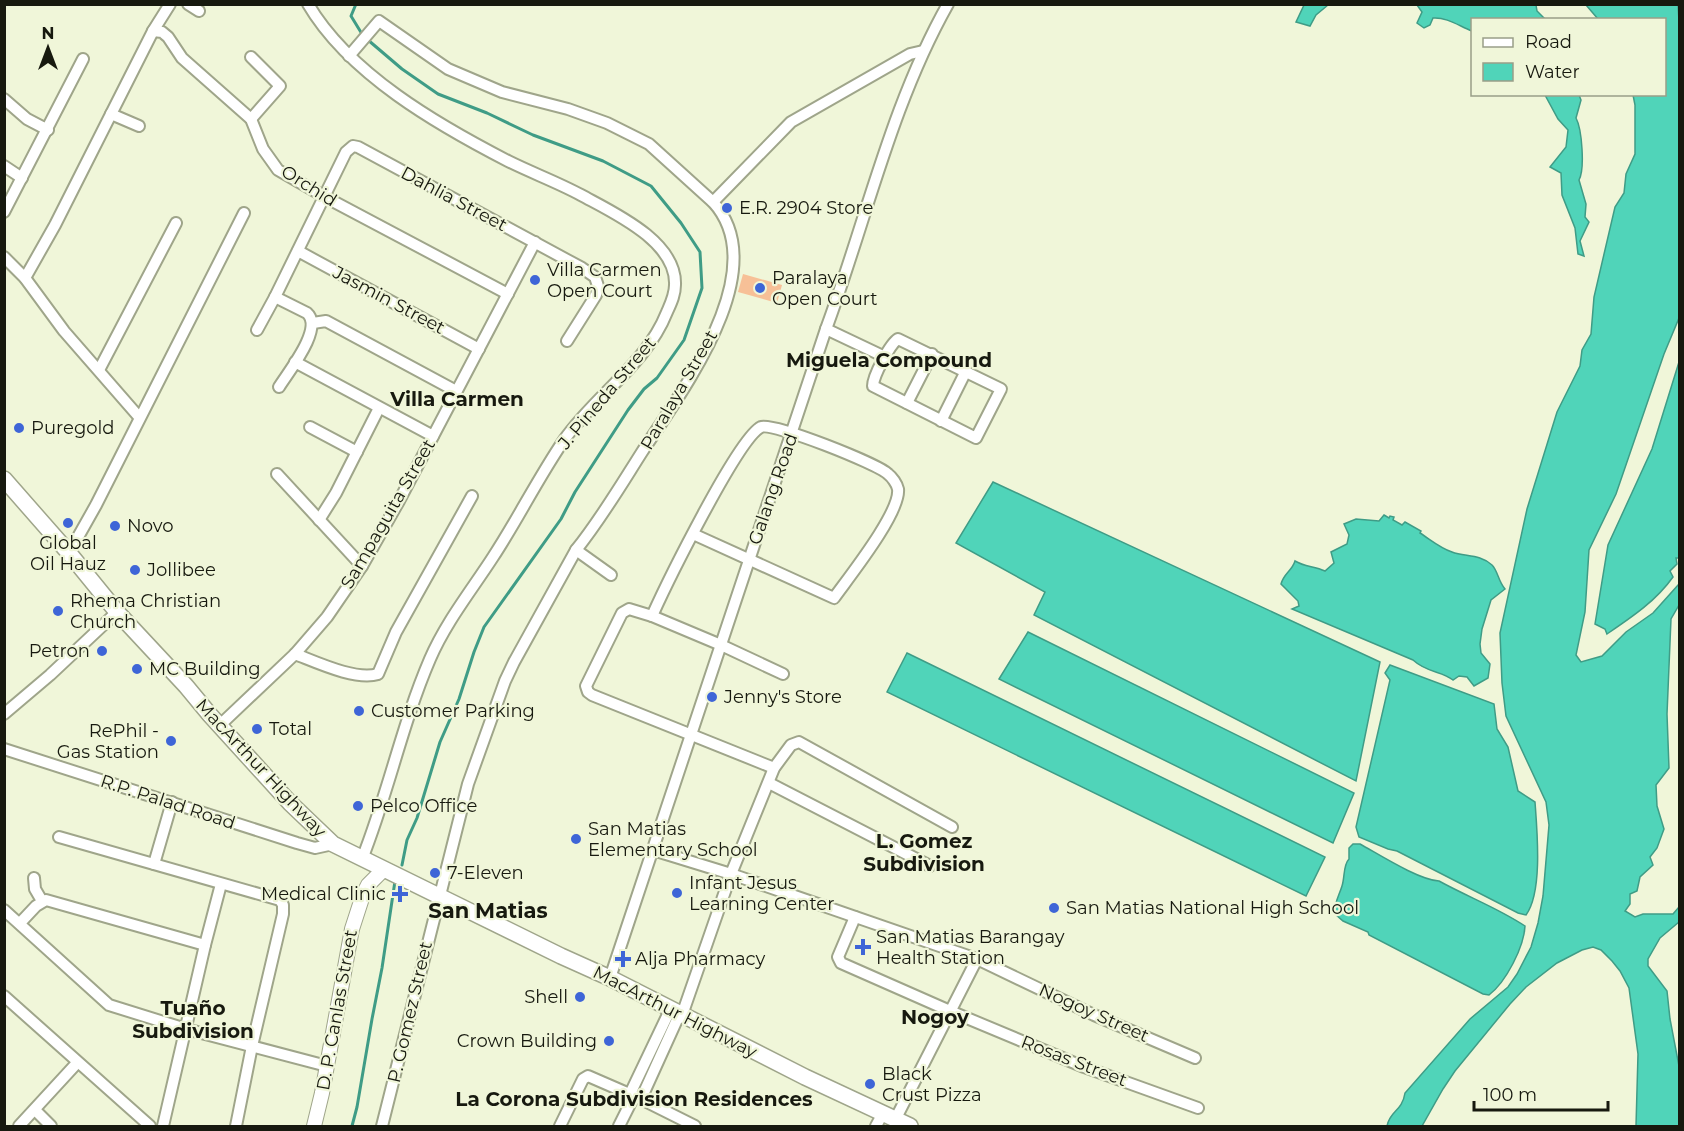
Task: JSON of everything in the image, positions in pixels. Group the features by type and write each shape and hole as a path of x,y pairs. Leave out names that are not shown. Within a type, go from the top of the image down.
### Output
{"highway":[{"name":"MacArthur Highway","path":"4,479 117,612 186,686 219,726 290,803 333,844 678,1012 884,1120 910,1126"}],"main road":[{"name":"D. P. Canlas Street","path":"363,860 363,895"},
{"name":"D. P. Canlas Street","path":"314,1126 352,929 368,885 383,870"}],"street":[{"path":"25,278 55,225 153,32 170,4"},
{"path":"188,4 199,11"},
{"name":"J. Pineda Street","path":"308,4 327,33 349,56 393,91 459,134 509,162 576,192 637,226 662,251 671,264 676,282 674,297 661,327 646,350 565,439 493,557 443,632 421,684 363,860"},
{"name":"Galang Road","path":"610,978 826,329 847,273 882,161 923,51 948,4"},
{"name":"Paralaya Street","path":"349,56 379,21 448,69 502,92 568,109 607,123 649,144 722,212 730,229 735,254 732,277 717,325 686,384 611,502 576,550 505,681 462,804 440,897"},
{"name":"Orchid","path":"153,32 162,32 168,37 182,58 251,119 263,149 278,170 508,294"},
{"path":"713,202 791,122 910,54 923,51"},
{"path":"251,57 280,86 251,119"},
{"path":"4,212 83,59"},
{"path":"4,99 27,119 48,130"},
{"path":"111,114 139,126"},
{"name":"Dahlia Street","path":"257,330 346,152 349,148 358,147 535,242 595,277 598,286 596,296 567,340"},
{"path":"4,166 22,178"},
{"path":"69,553 96,505 244,213"},
{"path":"99,370 176,223"},
{"name":"Sampaguita Street","path":"219,726 295,654 327,617 362,566 399,501 535,242"},
{"name":"Jasmin Street","path":"298,251 479,349"},
{"path":"4,257 25,278 64,331 139,417"},
{"path":"275,297 307,313 313,323 311,333 279,387"},
{"path":"313,323 326,321 456,391"},
{"path":"826,329 885,357"},
{"path":"898,339 1001,389 976,438 873,386 873,381 885,357 893,342 898,339"},
{"path":"907,404 932,354"},
{"path":"295,362 433,436"},
{"path":"941,421 966,371"},
{"path":"319,520 336,493 379,408"},
{"path":"310,426 357,452"},
{"path":"652,616 693,534 750,437 765,426 793,432 888,472 898,488 896,503 882,529 834,598 693,534"},
{"path":"277,474 362,566"},
{"path":"295,654 344,671 366,675 378,674 396,632 472,496"},
{"path":"576,550 611,575"},
{"path":"774,768 592,695 586,690 622,613 629,609 652,616 721,645 783,674"},
{"path":"4,714 50,675 117,612"},
{"path":"619,1126 678,1012 774,768 791,746 800,742 952,827"},
{"name":"R.P. Palad Road","path":"4,749 315,848 333,844"},
{"path":"768,783 930,866"},
{"path":"154,864 172,802"},
{"path":"59,837 280,900 284,914 252,1046 236,1126"},
{"name":"Nogoy Street","path":"653,850 731,874 977,959 1095,1015 1195,1058"},
{"path":"34,878 35,889 42,901"},
{"path":"163,1126 204,945 221,884"},
{"name":"P. Gomez Street","path":"382,1126 440,897"},
{"path":"42,901 204,945"},
{"path":"20,923 42,901"},
{"path":"4,910 109,1005 186,1029 327,1066"},
{"name":"Rosas Street","path":"855,917 838,957 841,963 1084,1066 1198,1108"},
{"path":"884,1120 950,1011 977,959"},
{"path":"4,996 150,1126"},
{"path":"19,1126 77,1063"},
{"path":"560,1126 585,1077 588,1076 635,1096 675,1122 695,1126"},
{"path":"35,1110 51,1126"}],"shaded area":[{"name":"Paralaya Open Court","path":"743,274 782,285 777,303 738,292"}],"water":[{"path":"1304,4 1328,5 1316,15 1310,26 1296,22"},
{"path":"1417,5 1536,5 1537,11 1544,18 1471,18 1471,31 1438,18 1433,18 1430,25 1424,28 1417,23 1422,12"},
{"path":"1586,5 1678,5 1679,318 1664,354 1616,494 1589,550 1585,612 1576,655 1581,662 1602,656 1626,632 1653,613 1679,584 1679,605 1671,619 1667,714 1669,768 1656,785 1657,806 1664,829 1657,848 1650,857 1653,865 1640,877 1637,891 1630,894 1630,904 1625,911 1635,917 1643,914 1673,914 1679,907 1679,922 1660,938 1648,959 1648,966 1667,991 1679,1066 1679,1126 1636,1126 1638,1054 1629,988 1612,961 1601,950 1593,947 1557,963 1526,987 1455,1071 1422,1126 1387,1126 1405,1093 1470,1019 1508,987 1531,947 1538,923 1543,896 1549,825 1546,802 1506,716 1500,633 1527,509 1557,412 1580,366 1582,350 1591,334 1594,297 1615,207 1624,193 1626,174 1635,154 1633,96 1666,96 1666,18 1597,18"},
{"path":"1546,96 1579,96 1581,100 1576,118 1582,149 1579,180 1586,204 1585,217 1589,222 1580,241 1584,256 1578,254 1575,228 1562,195 1561,173 1550,167 1566,147 1568,130 1558,119"},
{"path":"1679,362 1679,558 1676,558 1677,564 1670,571 1673,577 1659,594 1607,634 1605,629 1595,624 1608,545 1652,449"},
{"path":"993,482 1380,662 1356,781 1034,615 1045,592 956,543"},
{"path":"1384,515 1389,518 1394,517 1393,520 1402,525 1405,522 1448,550 1483,559 1494,567 1505,589 1491,600 1482,629 1481,653 1490,664 1488,678 1474,686 1467,677 1459,676 1453,680 1413,660 1292,609 1299,606 1298,601 1281,584 1295,561 1325,571 1334,563 1331,552 1347,544 1349,535 1344,524 1356,519 1379,521"},
{"path":"1028,632 1354,793 1333,843 999,679"},
{"path":"907,653 1325,857 1306,896 887,692"},
{"path":"1390,665 1494,704 1497,729 1508,747 1518,791 1535,802 1538,844 1537,877 1535,892 1526,915 1397,851 1359,837 1356,827 1390,680 1385,673"},
{"path":"1353,844 1360,844 1399,866 1431,880 1439,881 1525,926 1518,954 1502,982 1489,995 1369,935 1368,932 1343,921 1335,914 1349,859 1349,848"}],"waterway":[{"path":"356,4 351,16 362,34"},
{"path":"368,40 402,69 438,94 487,113 533,135 603,161 651,186 681,223 700,252 702,288 684,340 657,378 644,389 628,410 575,492 561,519 484,627 459,699 440,742 417,818 407,840 402,865"},
{"path":"352,1126 382,968 395,881"}],"place":[{"name":"E.R. 2904 Store","path":"727,208"},
{"name":"Villa Carmen Open Court","path":"535,280"},
{"name":"Paralaya Open Court","path":"760,288"},
{"name":"Puregold","path":"19,428"},
{"name":"Global Oil Hauz","path":"68,523"},
{"name":"Novo","path":"115,526"},
{"name":"Jollibee","path":"135,570"},
{"name":"Rhema Christian Church","path":"58,611"},
{"name":"Petron","path":"102,651"},
{"name":"MC Building","path":"137,669"},
{"name":"Jenny's Store","path":"712,697"},
{"name":"Customer Parking","path":"359,711"},
{"name":"Total","path":"257,729"},
{"name":"RePhil - Gas Station","path":"171,741"},
{"name":"Pelco Office","path":"358,806"},
{"name":"San Matias Elementary School","path":"576,839"},
{"name":"7-Eleven","path":"435,873"},
{"name":"Infant Jesus Learning Center","path":"677,893"},
{"name":"Medical Clinic","path":"400,894"},
{"name":"San Matias National High School","path":"1054,908"},
{"name":"San Matias Barangay Health Station","path":"863,947"},
{"name":"Alja Pharmacy","path":"623,959"},
{"name":"Shell","path":"580,997"},
{"name":"Crown Building","path":"609,1041"},
{"name":"Black Crust Pizza","path":"870,1084"}],"district":[{"name":"Miguela Compound","path":"889,360"},
{"name":"Villa Carmen","path":"457,399"},
{"name":"L. Gomez Subdivision","path":"924,852"},
{"name":"San Matias","path":"488,910"},
{"name":"Nogoy","path":"935,1017"},
{"name":"Tuaño Subdivision","path":"193,1020"},
{"name":"La Corona Subdivision Residences","path":"634,1099"}]}
